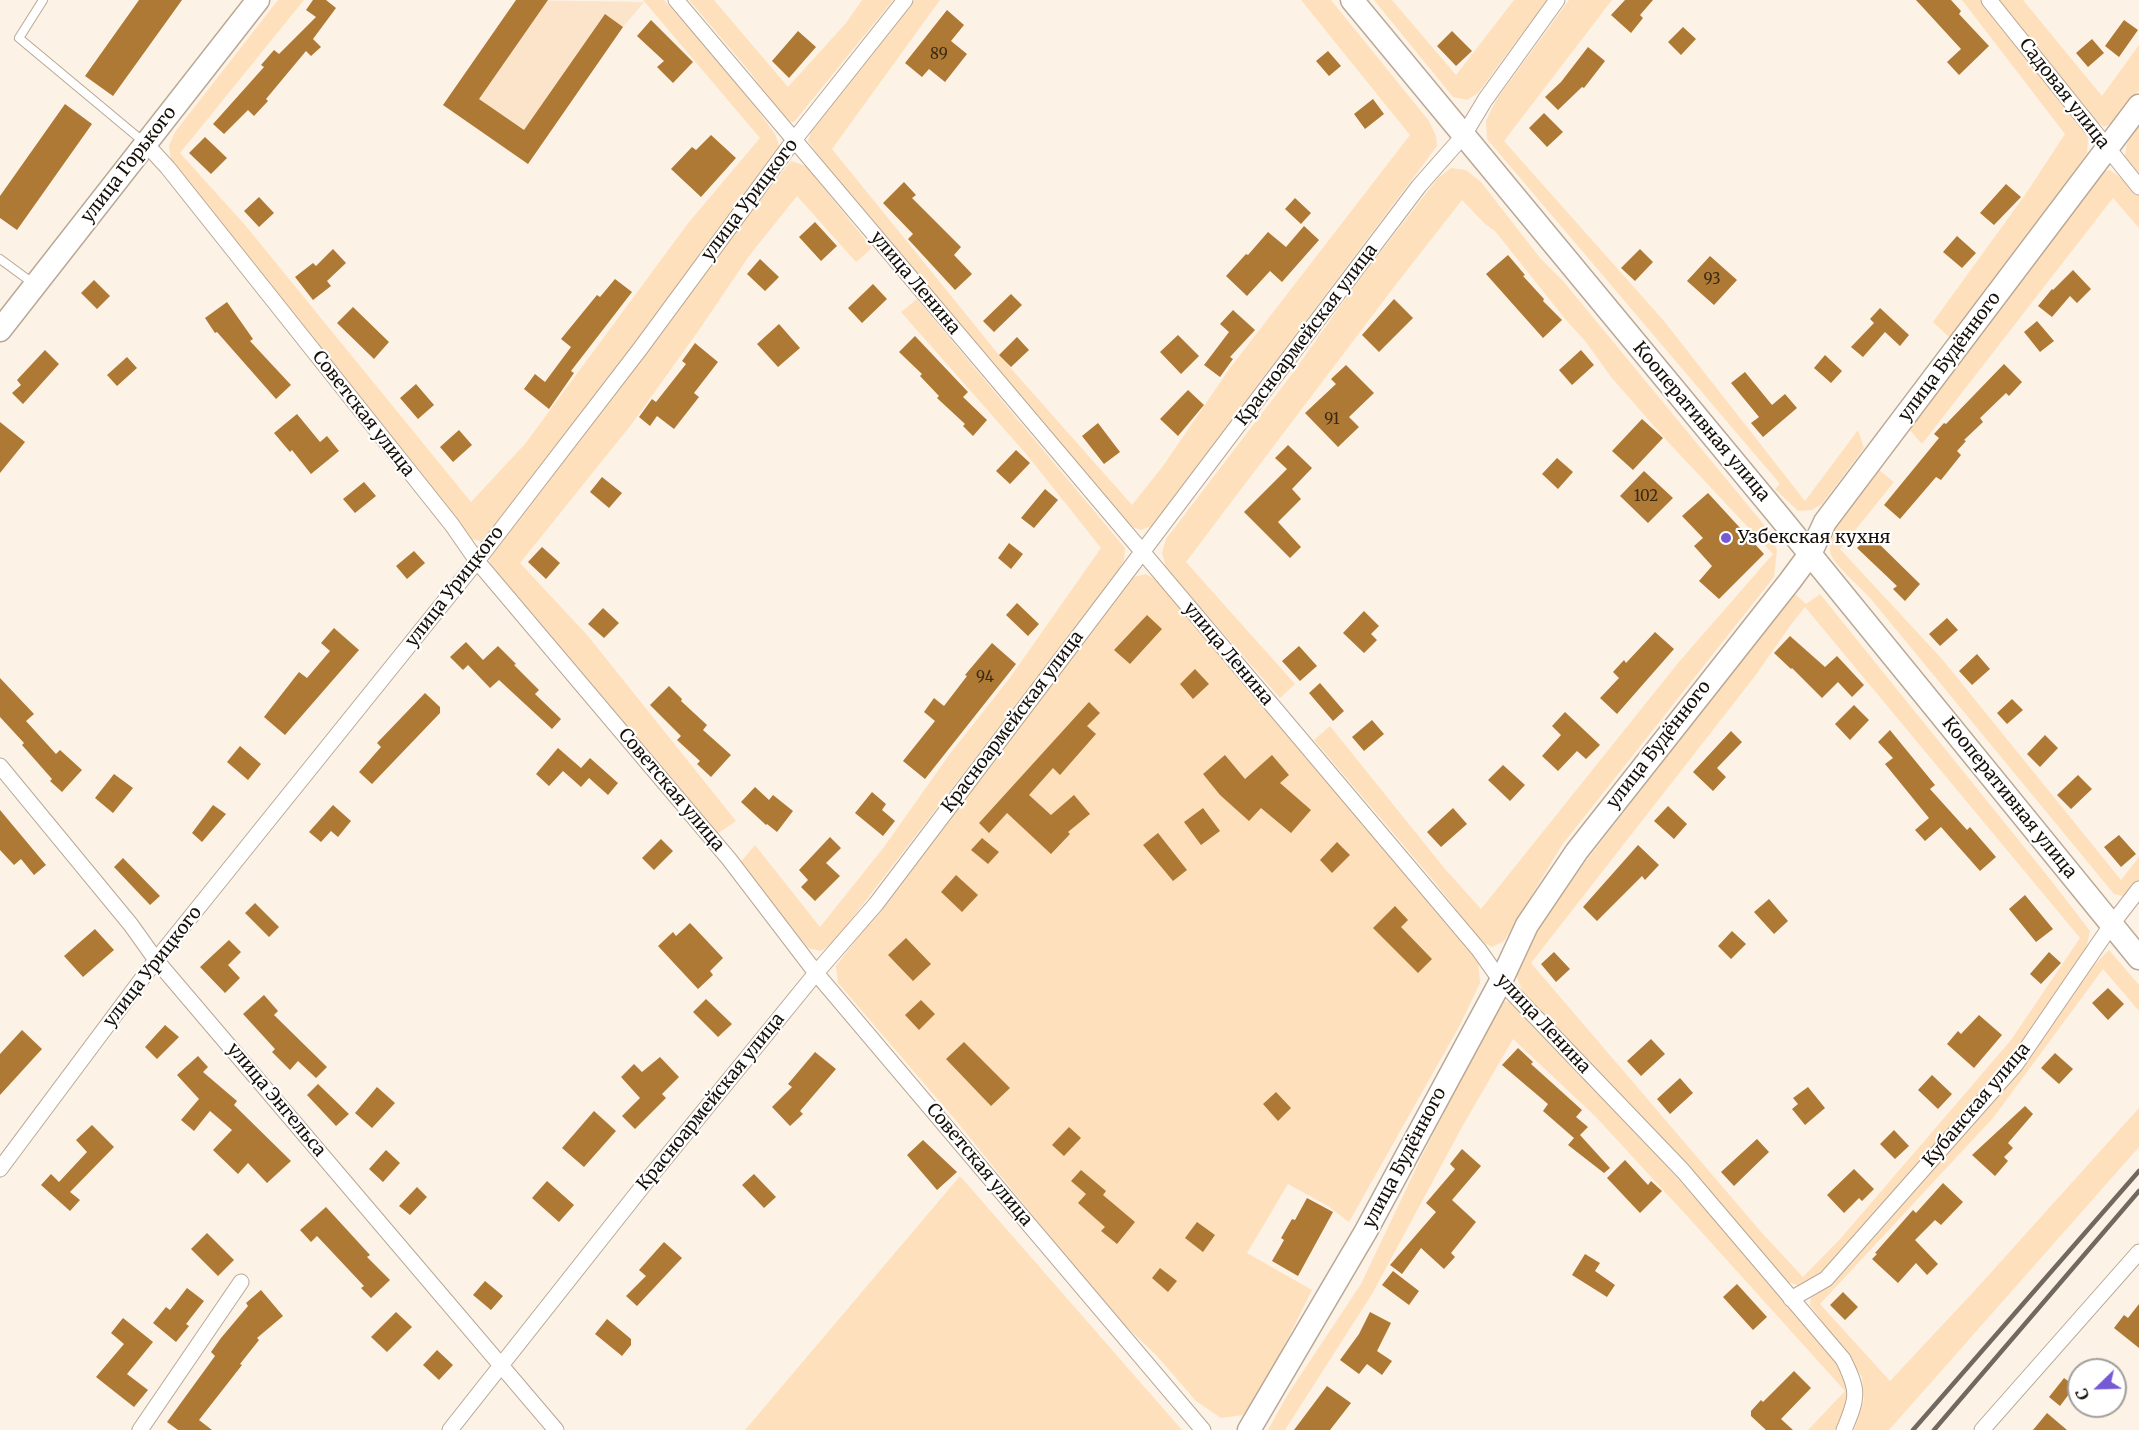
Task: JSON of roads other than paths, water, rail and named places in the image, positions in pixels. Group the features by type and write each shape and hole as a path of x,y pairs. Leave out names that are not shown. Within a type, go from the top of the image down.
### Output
{"street":[{"name":"улица Ленина","path":"676,0 1471,940 1501,981 1683,1171 1843,1359 1855,1384 1854,1406 1844,1430"},
{"name":"улица Урицкого","path":"0,1169 156,960 477,561 640,349 794,140 905,0"},
{"name":"Кооперативная улица","path":"1352,0 1810,554 2139,958"},
{"name":"Красноармейская улица","path":"450,1430 646,1182 816,973 876,904 1419,186 1464,135 1485,100 1557,0"},
{"name":"Садовая улица","path":"1989,0 2139,187"},
{"name":"улица Горького","path":"0,330 252,4"},
{"name":"улица Будённого","path":"1249,1430 1366,1231 1501,981 1527,925 1577,851 1810,554 1825,522 2139,106"},
{"name":"Советская улица","path":"146,144 168,168 408,470 477,561 729,859 816,973 1203,1430"},
{"name":"улица Энгельса","path":"0,766 131,926 156,960 556,1430"},
{"name":"Кубанская улица","path":"1791,1299 1826,1279 2016,1064 2112,924 2139,889"},
{"path":"1982,1430 2139,1252"},
{"path":"140,1430 241,1282"}],"lane":[{"path":"43,0 19,38 146,144"},
{"path":"0,259 36,285"}],"railway":[{"path":"1913,1430 2139,1171"},
{"path":"1934,1430 2139,1191"}],"place":[{"name":"Узбекская кухня","path":"1726,538"}]}
